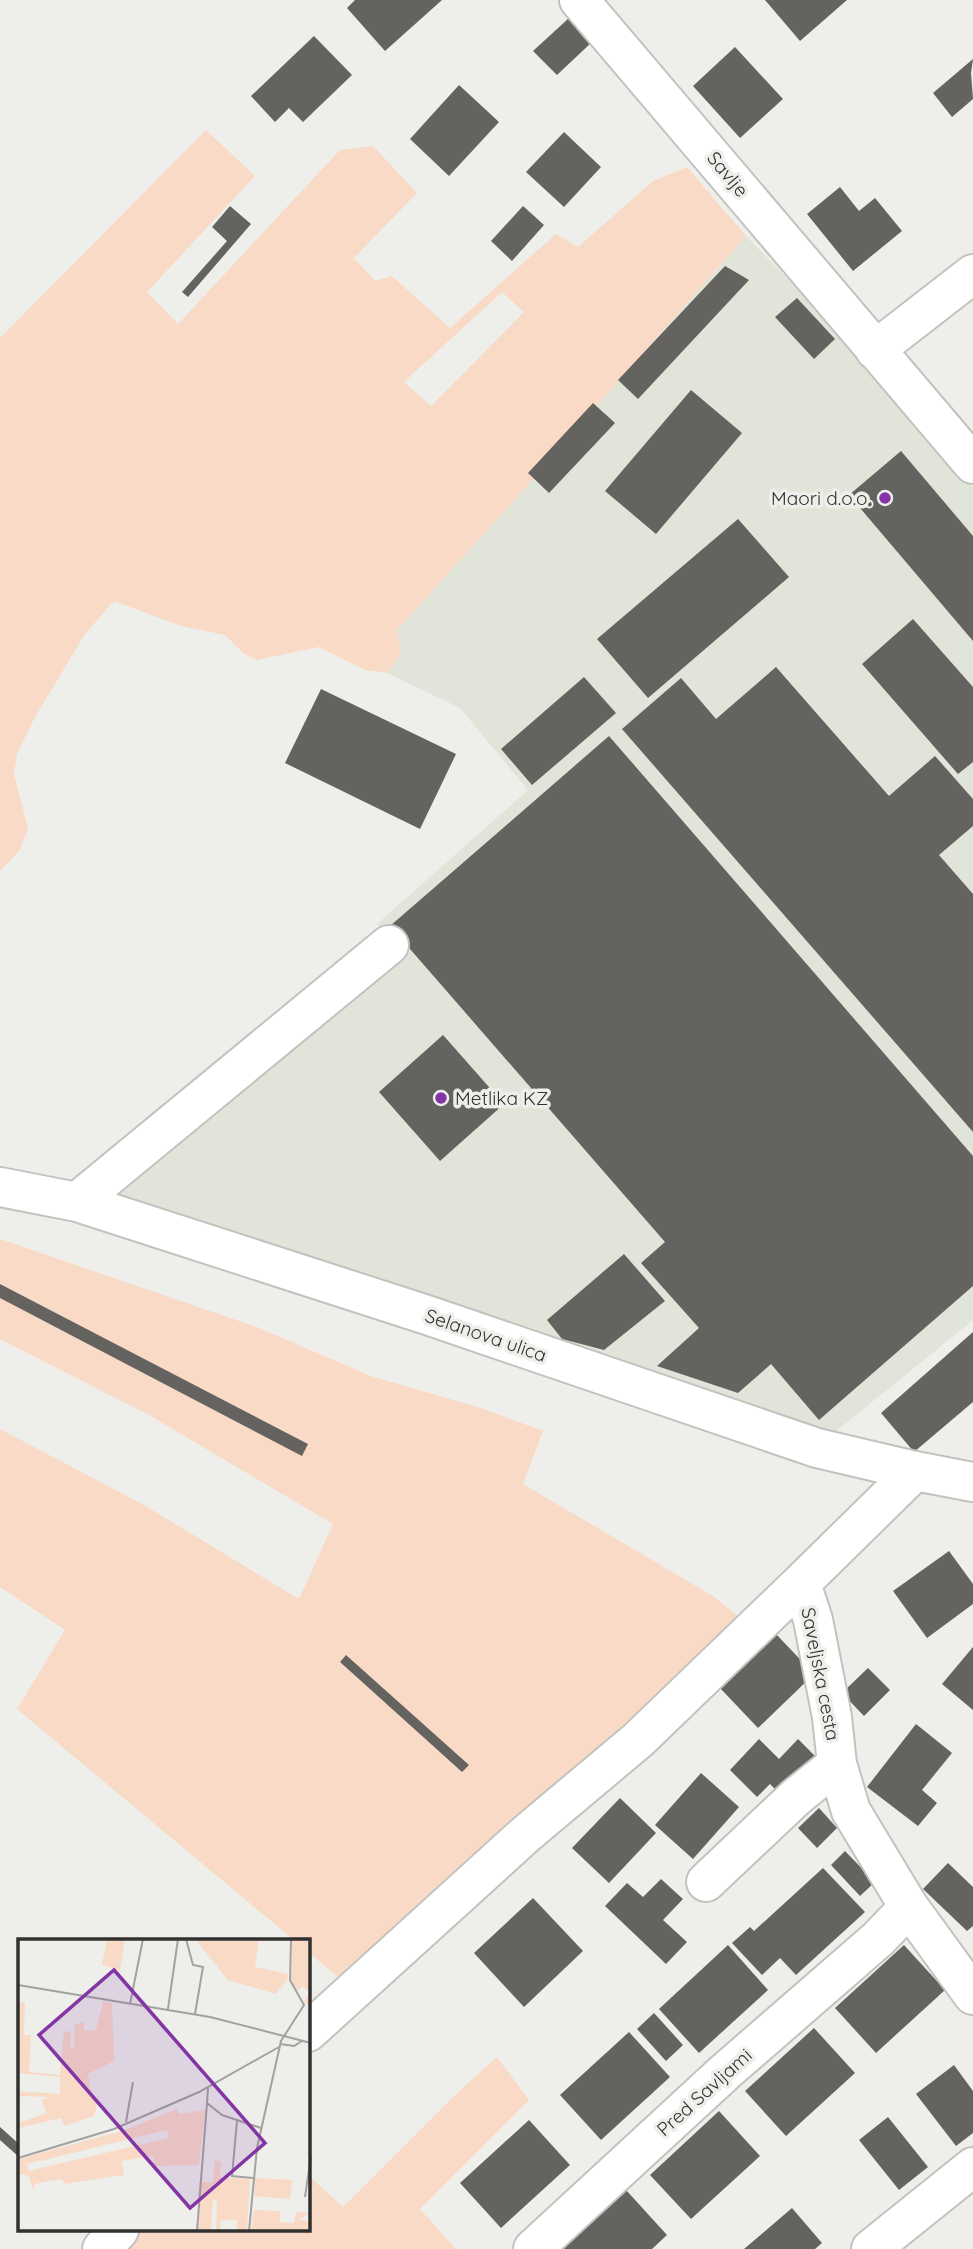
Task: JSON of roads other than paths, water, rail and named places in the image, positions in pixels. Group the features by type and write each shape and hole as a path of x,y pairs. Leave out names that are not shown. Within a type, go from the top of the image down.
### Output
{"street":[{"name":"Savlje","path":"579,0 973,464"},
{"path":"874,350 973,274"},
{"path":"77,1202 389,945"},
{"name":"Selanova ulica","path":"0,1187 77,1202 427,1315 817,1448 915,1472 973,1482"},
{"name":"Saveljska cesta","path":"909,1907 851,1811 837,1764 832,1717 813,1620 801,1583 915,1472"},
{"path":"310,2030 526,1834 638,1740 801,1583"},
{"path":"706,1882 796,1797 837,1764"},
{"path":"909,1907 973,1995"},
{"name":"Pred Savljami","path":"533,2249 725,2072 878,1939 909,1907"},
{"path":"871,2249 973,2167"},
{"path":"102,2249 117,2232"}],"place":[{"name":"Maori d.o.o.","path":"885,498"},
{"name":"Metlika KZ","path":"441,1098"}]}
